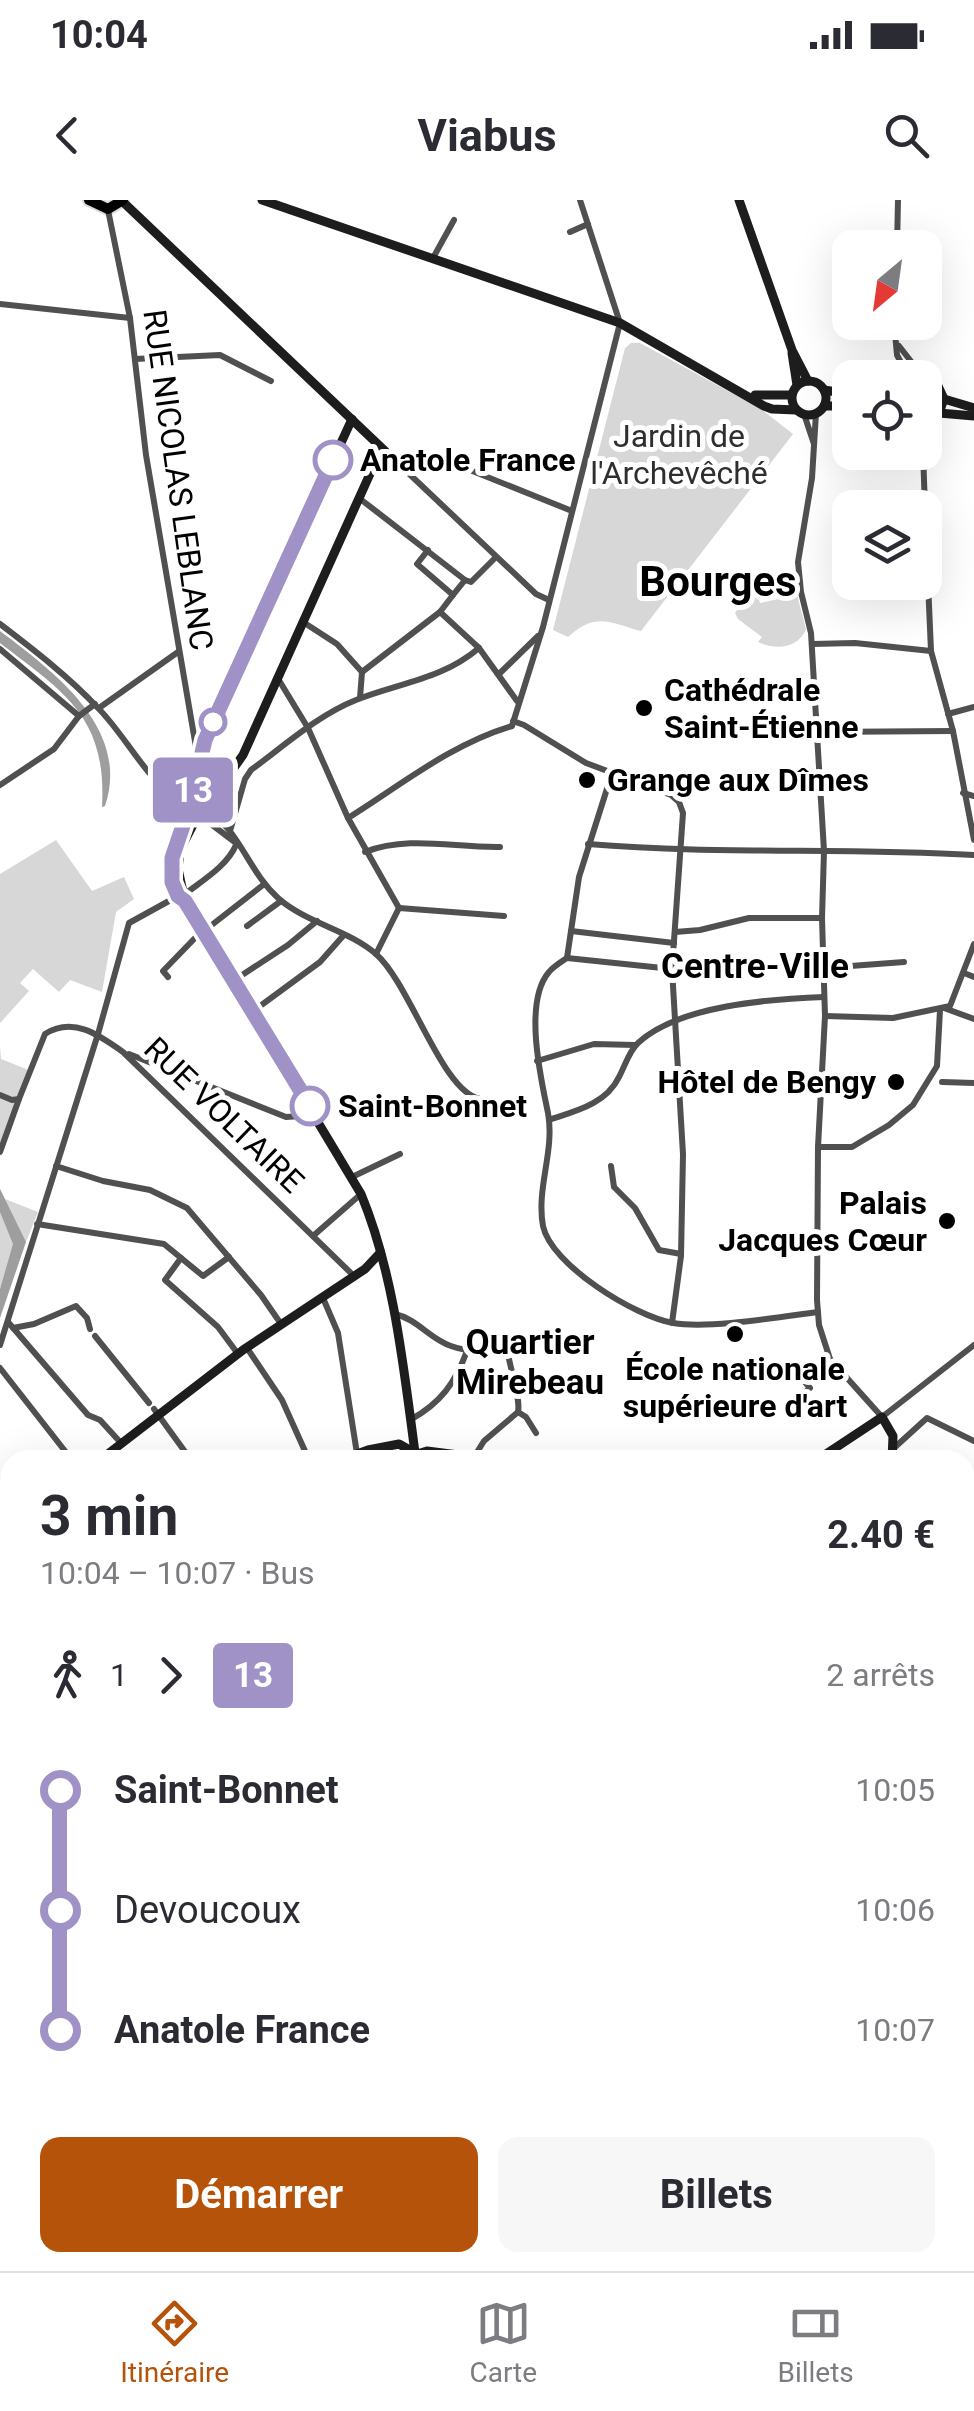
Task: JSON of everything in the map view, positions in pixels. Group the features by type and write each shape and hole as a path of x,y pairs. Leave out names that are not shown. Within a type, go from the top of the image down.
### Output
{"main road":[{"path":"89,200 108,209 123,200 384,451 374,465 242,754 180,850 182,897"},
{"path":"262,200 620,323 772,409 800,412 832,408"},
{"path":"739,200 792,350 800,412"},
{"path":"749,394 765,397 817,383 832,391"},
{"path":"820,410 824,390"},
{"path":"942,395 974,408"},
{"path":"942,418 974,416"},
{"path":"352,419 198,759 190,805 172,858 172,882 352,1177 376,1229 414,1450"},
{"path":"198,772 209,780 226,781"},
{"path":"113,1450 154,1409 354,1276 380,1253"},
{"path":"832,1450 882,1417 891,1430 894,1448"},
{"path":"380,1450 399,1444 406,1450"}],"street":[{"path":"512,724 550,600 620,323 580,200"},
{"path":"897,230 898,200"},
{"name":"RUE NICOLAS LEBLANC","path":"108,209 130,318 178,652 198,759"},
{"path":"434,258 454,220"},
{"path":"570,232 588,224"},
{"path":"0,304 130,318"},
{"path":"897,340 900,360"},
{"path":"898,346 909,360"},
{"path":"135,359 220,355 271,381"},
{"path":"820,410 799,564 812,644 824,851 825,1016 818,1147 818,1312 830,1359 882,1417 974,1345"},
{"path":"800,412 814,446"},
{"path":"384,451 536,594 550,600"},
{"path":"404,470 416,456 430,454 572,511"},
{"path":"359,498 465,580 471,582 496,556"},
{"path":"428,550 417,564 452,594"},
{"path":"362,672 440,612 465,580"},
{"path":"929,600 931,651 974,840"},
{"path":"440,612 480,648 518,702"},
{"path":"302,622 337,644 362,672 360,698"},
{"path":"0,624 44,657 95,706 164,787 212,815 230,831 264,884 282,901 376,954 406,994 453,1081 470,1097 480,1099"},
{"path":"500,673 538,636"},
{"path":"812,644 855,642 931,651"},
{"path":"0,648 80,715"},
{"path":"230,831 245,779 256,766 308,728 360,698 450,670 480,648"},
{"path":"0,785 54,749 80,715 178,652"},
{"path":"277,677 308,728 348,818 399,908"},
{"path":"948,714 974,707"},
{"path":"348,818 436,760 512,724 524,725 586,763 666,792 680,802 683,813 672,969 683,1154 680,1254 672,1323"},
{"path":"818,732 952,732"},
{"path":"612,774 588,844 566,958 549,972 540,989 537,1061 549,1120 541,1209 550,1244 584,1277 634,1307 672,1323 818,1312"},
{"path":"962,793 974,796"},
{"path":"203,812 207,820 237,844"},
{"path":"366,852 392,843 411,842 500,847"},
{"path":"0,1345 10,1325 130,924 182,897 212,874 237,844"},
{"path":"588,844 679,849 872,849 974,855"},
{"path":"168,977 164,971 204,932 264,884"},
{"path":"247,926 282,901"},
{"path":"399,908 504,916"},
{"path":"376,954 399,908"},
{"path":"675,932 748,918 822,918"},
{"path":"234,980 288,945 316,921"},
{"path":"571,930 674,942"},
{"path":"252,1012 320,962 343,936"},
{"path":"825,1016 894,1018 942,1009 952,1003 974,944"},
{"path":"566,958 672,969"},
{"path":"824,968 904,962"},
{"path":"964,973 974,977"},
{"path":"549,1120 608,1096 635,1045 674,1022 754,1001 824,997"},
{"path":"942,1009 974,1019"},
{"path":"818,1147 852,1147 912,1105 936,1066 942,1009"},
{"path":"0,1152 46,1034 67,1024 98,1034"},
{"name":"RUE VOLTAIRE","path":"98,1034 123,1052 354,1276"},
{"path":"537,1061 594,1044 635,1045"},
{"path":"123,1052 286,1117 312,1111"},
{"path":"681,1082 723,1079 729,1084 730,1094"},
{"path":"942,1082 974,1082"},
{"path":"0,1095 12,1100 19,1098"},
{"path":"352,1177 400,1154"},
{"path":"56,1166 150,1190 180,1203 196,1216 281,1324"},
{"path":"611,1166 614,1187 635,1208 659,1250 680,1254"},
{"path":"313,1236 361,1194"},
{"path":"38,1224 164,1244 203,1276 229,1256"},
{"path":"181,1258 165,1280 242,1350 277,1391 304,1450"},
{"path":"322,1298 338,1333 356,1450"},
{"path":"10,1325 34,1324 76,1306 184,1450"},
{"path":"393,1314 405,1316 437,1340 468,1350 548,1343"},
{"path":"10,1325 88,1415 100,1420 121,1444"},
{"path":"479,1450 484,1441 518,1412 520,1403 511,1378 507,1348"},
{"path":"409,1420 427,1411 452,1387 468,1350"},
{"path":"789,1407 810,1388 799,1375 830,1359"},
{"path":"0,1368 64,1450"},
{"path":"518,1412 536,1433"},
{"path":"894,1448 927,1418 974,1440"}],"green space":[{"name":"Jardin de l'Archevêché","path":"640,343 761,409 793,434 641,631 604,621 587,624 568,637 553,630 625,348"},
{"path":"754,585 760,603 797,595 806,629 798,641 779,647 765,645 758,642 762,637 738,619 735,613"},
{"path":"56,840 92,891 124,877 134,899 116,912 102,992 70,980 59,992 33,969 20,983 29,991 0,1023 0,874"},
{"path":"0,1046 1,1059 31,1071 0,1155"},
{"path":"0,1189 5,1199 38,1212 26,1242 13,1249 0,1289"}],"shaded area":[{"path":"0,631 64,684 97,727 107,752 110,778 105,806 102,807 97,750 89,729 62,693 0,643"},
{"path":"0,1189 26,1242 0,1318 0,1289 13,1244 0,1212"}],"bus line":[{"name":"13","path":"310,1106 185,901 178,896 171,871 205,740 333,460"}],"place":[{"name":"Anatole France","path":"333,460"},
{"name":"Cathédrale Saint-Étienne","path":"644,708"},
{"name":"Grange aux Dîmes","path":"587,780"},
{"name":"Hôtel de Bengy","path":"896,1082"},
{"name":"Saint-Bonnet","path":"310,1106"},
{"name":"Palais Jacques Cœur","path":"947,1221"},
{"name":"École nationale supérieure d'art","path":"735,1334"}],"district":[{"name":"Bourges","path":"718,581"},
{"name":"Centre-Ville","path":"755,966"},
{"name":"Quartier Mirebeau","path":"530,1362"}]}
